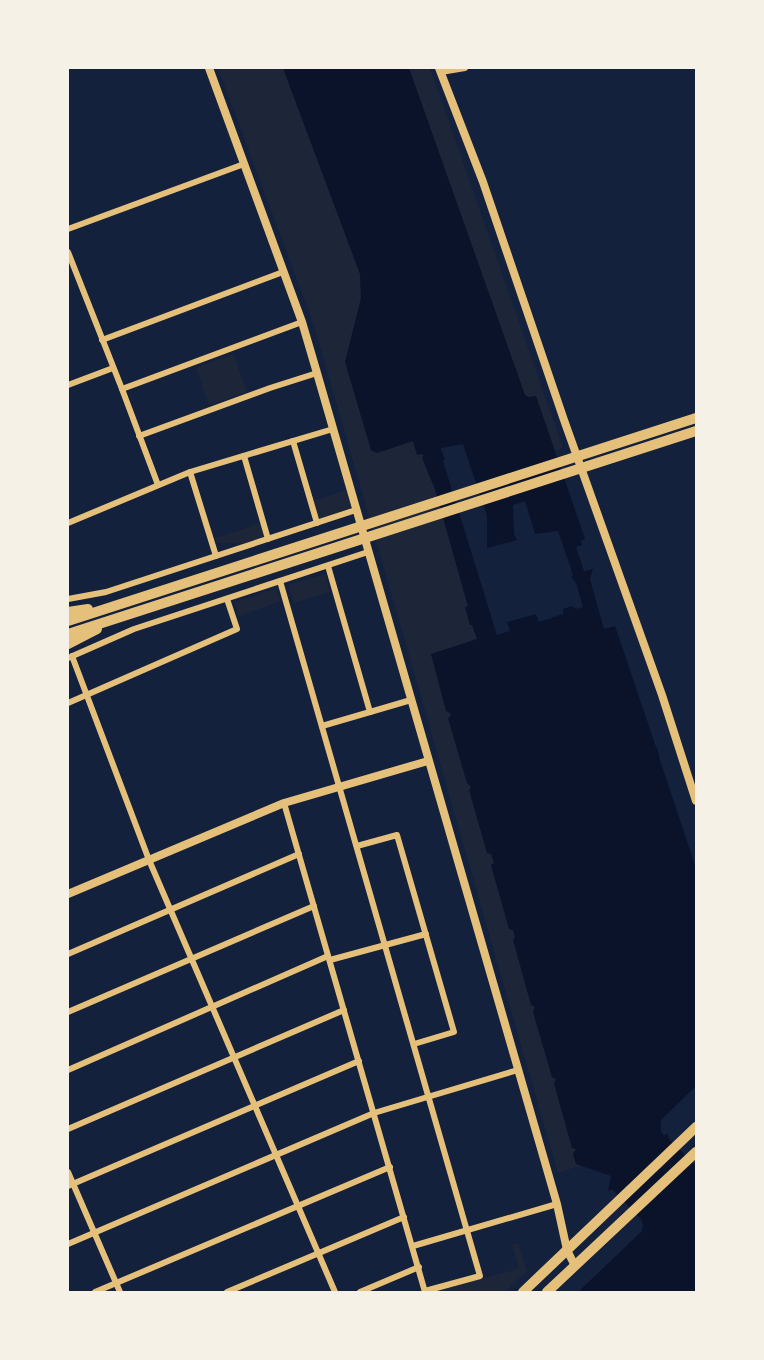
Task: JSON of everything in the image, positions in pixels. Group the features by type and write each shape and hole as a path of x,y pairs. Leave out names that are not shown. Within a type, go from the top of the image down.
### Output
{"main road":[{"path":"68,621 696,418"},
{"path":"68,634 696,431"},
{"path":"68,612 117,605"},
{"path":"68,644 121,616"},
{"path":"523,1293 696,1127"},
{"path":"547,1293 696,1152"}],"street":[{"path":"209,68 302,322 557,1204 567,1250 575,1266"},
{"path":"465,68 440,70 483,182 564,420 662,695 696,801"},
{"path":"68,229 244,164"},
{"path":"68,252 158,485"},
{"path":"102,340 283,272"},
{"path":"122,389 302,322"},
{"path":"68,385 113,369"},
{"path":"140,436 317,373"},
{"path":"68,523 190,472 333,429"},
{"path":"293,441 317,523"},
{"path":"244,456 268,539"},
{"path":"190,472 216,556"},
{"path":"68,599 106,592 356,510"},
{"path":"335,1293 149,861 70,657 134,629 368,552"},
{"path":"327,566 370,712"},
{"path":"280,581 480,1276 425,1292 284,802"},
{"path":"68,703 237,629 226,599"},
{"path":"322,726 411,700"},
{"path":"68,894 284,802 428,761"},
{"path":"357,846 397,835 426,934 454,1032 414,1044"},
{"path":"68,954 299,854"},
{"path":"68,1012 314,906"},
{"path":"68,1070 329,958 426,934"},
{"path":"68,1129 344,1010"},
{"path":"70,1185 359,1061"},
{"path":"68,1244 374,1113 518,1070"},
{"path":"95,1293 390,1167"},
{"path":"68,1172 70,1185 94,1232 120,1293"},
{"path":"413,1246 557,1204"},
{"path":"227,1293 404,1216"},
{"path":"360,1293 419,1267"}],"shaded area":[{"path":"218,68 283,68 360,274 361,298 345,362 377,453 413,441 424,456 425,465 434,485 468,607 465,607 477,639 431,655 450,712 451,716 448,718 467,783 471,784 494,863 491,865 509,929 513,930 515,938 513,940 535,1007 533,1012 552,1077 556,1079 554,1084 572,1147 576,1149 576,1164 579,1166 558,1173 314,325"},
{"path":"283,68 409,68 525,395 536,396 585,539 581,541 582,545 576,547 584,571 593,569 590,579 604,629 615,626 657,747 696,868 696,1086 661,1120 661,1131 663,1135 668,1134 669,1139 696,1166 696,1292 578,1292 642,1231 643,1226 641,1219 612,1189 608,1191 611,1176 576,1164 573,1154 576,1149 572,1148 554,1083 556,1079 552,1077 533,1012 535,1007 531,1005 513,940 515,938 513,930 509,929 491,865 494,863 491,854 487,853 469,790 471,787 467,783 448,718 451,716 446,711 431,654 477,639 470,625 465,607 468,606 434,486 422,457 424,456 417,455 413,441 377,453 371,450 345,362 361,298 360,274","holes":["463,444 487,516 487,548 517,540 514,534 513,505 525,501 535,534 558,531 583,607 576,609 572,606 563,609 563,614 539,622 536,614 507,622 510,631 497,635 443,461 445,460 441,448"]},
{"path":"409,68 430,68 563,448 555,451 536,396 529,398 525,396"},
{"path":"233,354 247,392 209,405 196,367"},
{"path":"350,489 356,510 317,523 310,502"},
{"path":"261,523 265,538 251,543 219,543 216,541 216,538"},
{"path":"325,574 330,592 294,603 288,585"},
{"path":"276,589 281,601 239,616 234,602"},
{"path":"518,1243 527,1271 505,1292 430,1292 519,1269 512,1245"}]}
